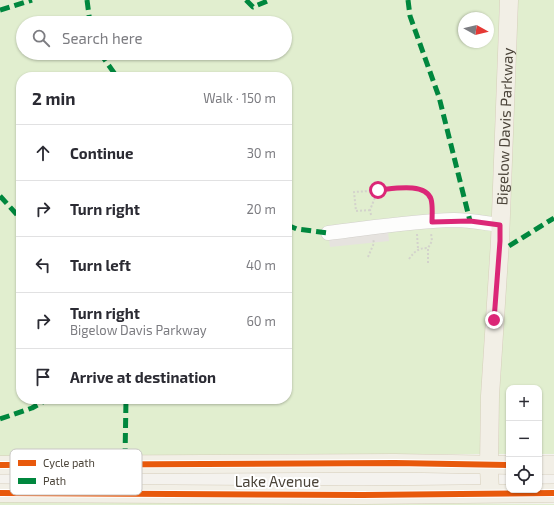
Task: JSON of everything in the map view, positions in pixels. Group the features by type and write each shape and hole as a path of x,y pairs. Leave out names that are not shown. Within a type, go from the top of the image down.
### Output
{"main road":[{"name":"Bigelow Davis Parkway","path":"491,499 489,465 490,396 500,241 509,0"},
{"name":"Lake Avenue","path":"142,464 395,463 506,465"},
{"name":"Lake Avenue","path":"0,465 10,465"},
{"path":"542,465 554,465"},
{"name":"Lake Avenue","path":"0,493 10,493"},
{"name":"Lake Avenue","path":"142,494 491,499 554,493"}],"lane":[{"path":"328,233 386,225 432,227 470,221 500,225"}],"path":[{"path":"370,210 356,211 354,192 418,188 426,192 430,198 432,206 432,241 428,248 428,263"},
{"path":"371,221 370,210 378,190"},
{"path":"368,257 374,243"},
{"path":"409,259 414,251 420,248 428,248"}],"green space":[{"path":"0,0 554,0 554,454 542,454 542,385 506,385 506,454 142,455 142,449 10,449 10,456 0,456"},
{"path":"0,500 554,504 554,505 0,505"}],"shaded area":[{"path":"387,220 389,241 330,247 327,226"}],"marked path":[{"path":"0,10 32,0"},
{"path":"87,0 89,16"},
{"path":"246,0 253,7 270,0"},
{"path":"408,0 410,16 439,97 470,221"},
{"path":"105,60 113,72"},
{"path":"0,196 16,214"},
{"path":"509,246 554,218"},
{"path":"292,227 328,233"},
{"path":"0,419 39,404"},
{"path":"125,449 126,404"}],"cycle path":[{"path":"142,464 395,463 506,465"},
{"path":"0,465 10,465"},
{"path":"0,493 10,493"},
{"path":"142,494 363,495 554,493"}],"route":[{"path":"378,190 418,188 426,192 430,198 432,206 432,222 453,220 500,225 494,320"}]}
